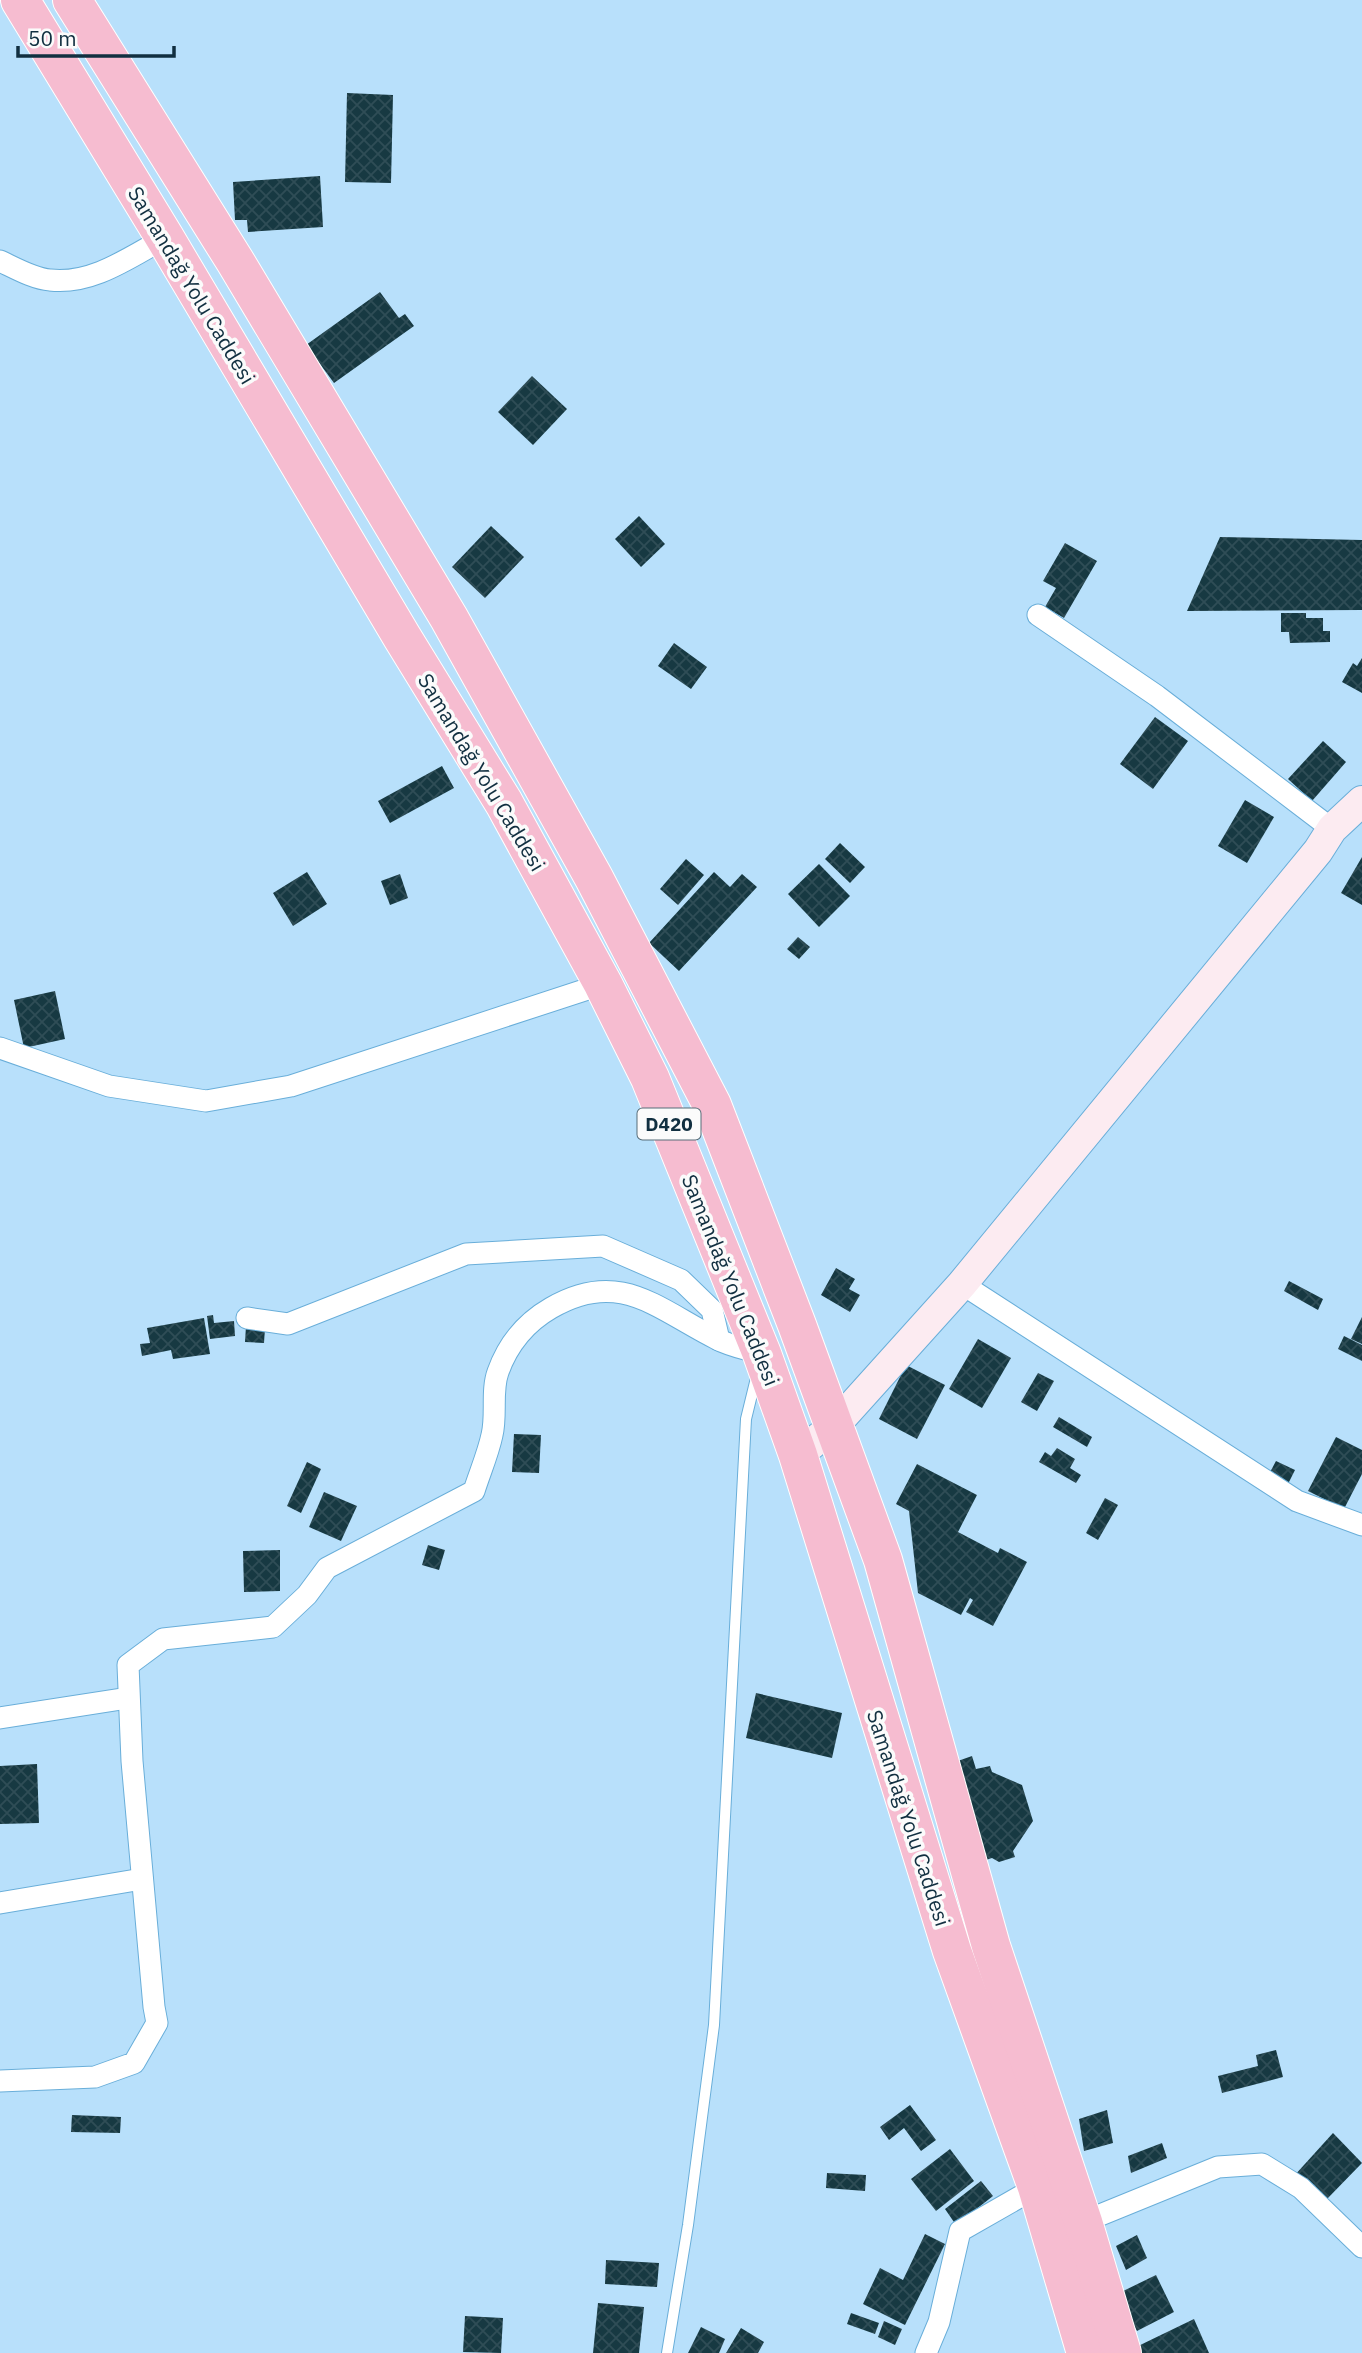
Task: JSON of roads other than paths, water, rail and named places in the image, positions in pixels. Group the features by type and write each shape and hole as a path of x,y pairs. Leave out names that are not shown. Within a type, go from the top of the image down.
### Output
{"highway":[{"name":"Samandağ Yolu Caddesi","path":"20,0 402,637 505,803 603,984 650,1078 762,1354 798,1455 951,1951 1038,2187 1086,2353"},
{"name":"Samandağ Yolu Caddesi","path":"72,0 235,261 442,606 594,878 712,1105 884,1560 991,1946 1083,2222 1122,2353"}],"street":[{"path":"0,261 49,281 82,279 165,238"},
{"path":"1038,615 1157,696 1332,829"},
{"path":"798,1455 835,1425 962,1284 1309,862 1332,829 1362,801"},
{"path":"0,1048 109,1086 206,1101 291,1086 603,984"},
{"path":"247,1318 288,1324 466,1254 603,1246 681,1280 712,1310 719,1340"},
{"path":"962,1284 1297,1501 1362,1525"},
{"path":"0,2081 95,2077 134,2063 158,2023 154,2007 142,1878 128,1698 128,1665 163,1639 273,1627 307,1595 327,1568 474,1491 493,1434 497,1374 512,1342 534,1317 565,1300 592,1291 623,1292 657,1304 719,1340 762,1354"},
{"path":"0,1718 128,1698"},
{"path":"0,1903 142,1878"},
{"path":"1083,2222 1218,2167 1262,2164 1301,2188 1362,2247"},
{"path":"926,2353 939,2322 960,2231 1038,2187"}],"lane":[{"path":"667,2353 688,2225 714,2025 746,1419 762,1354"}]}
